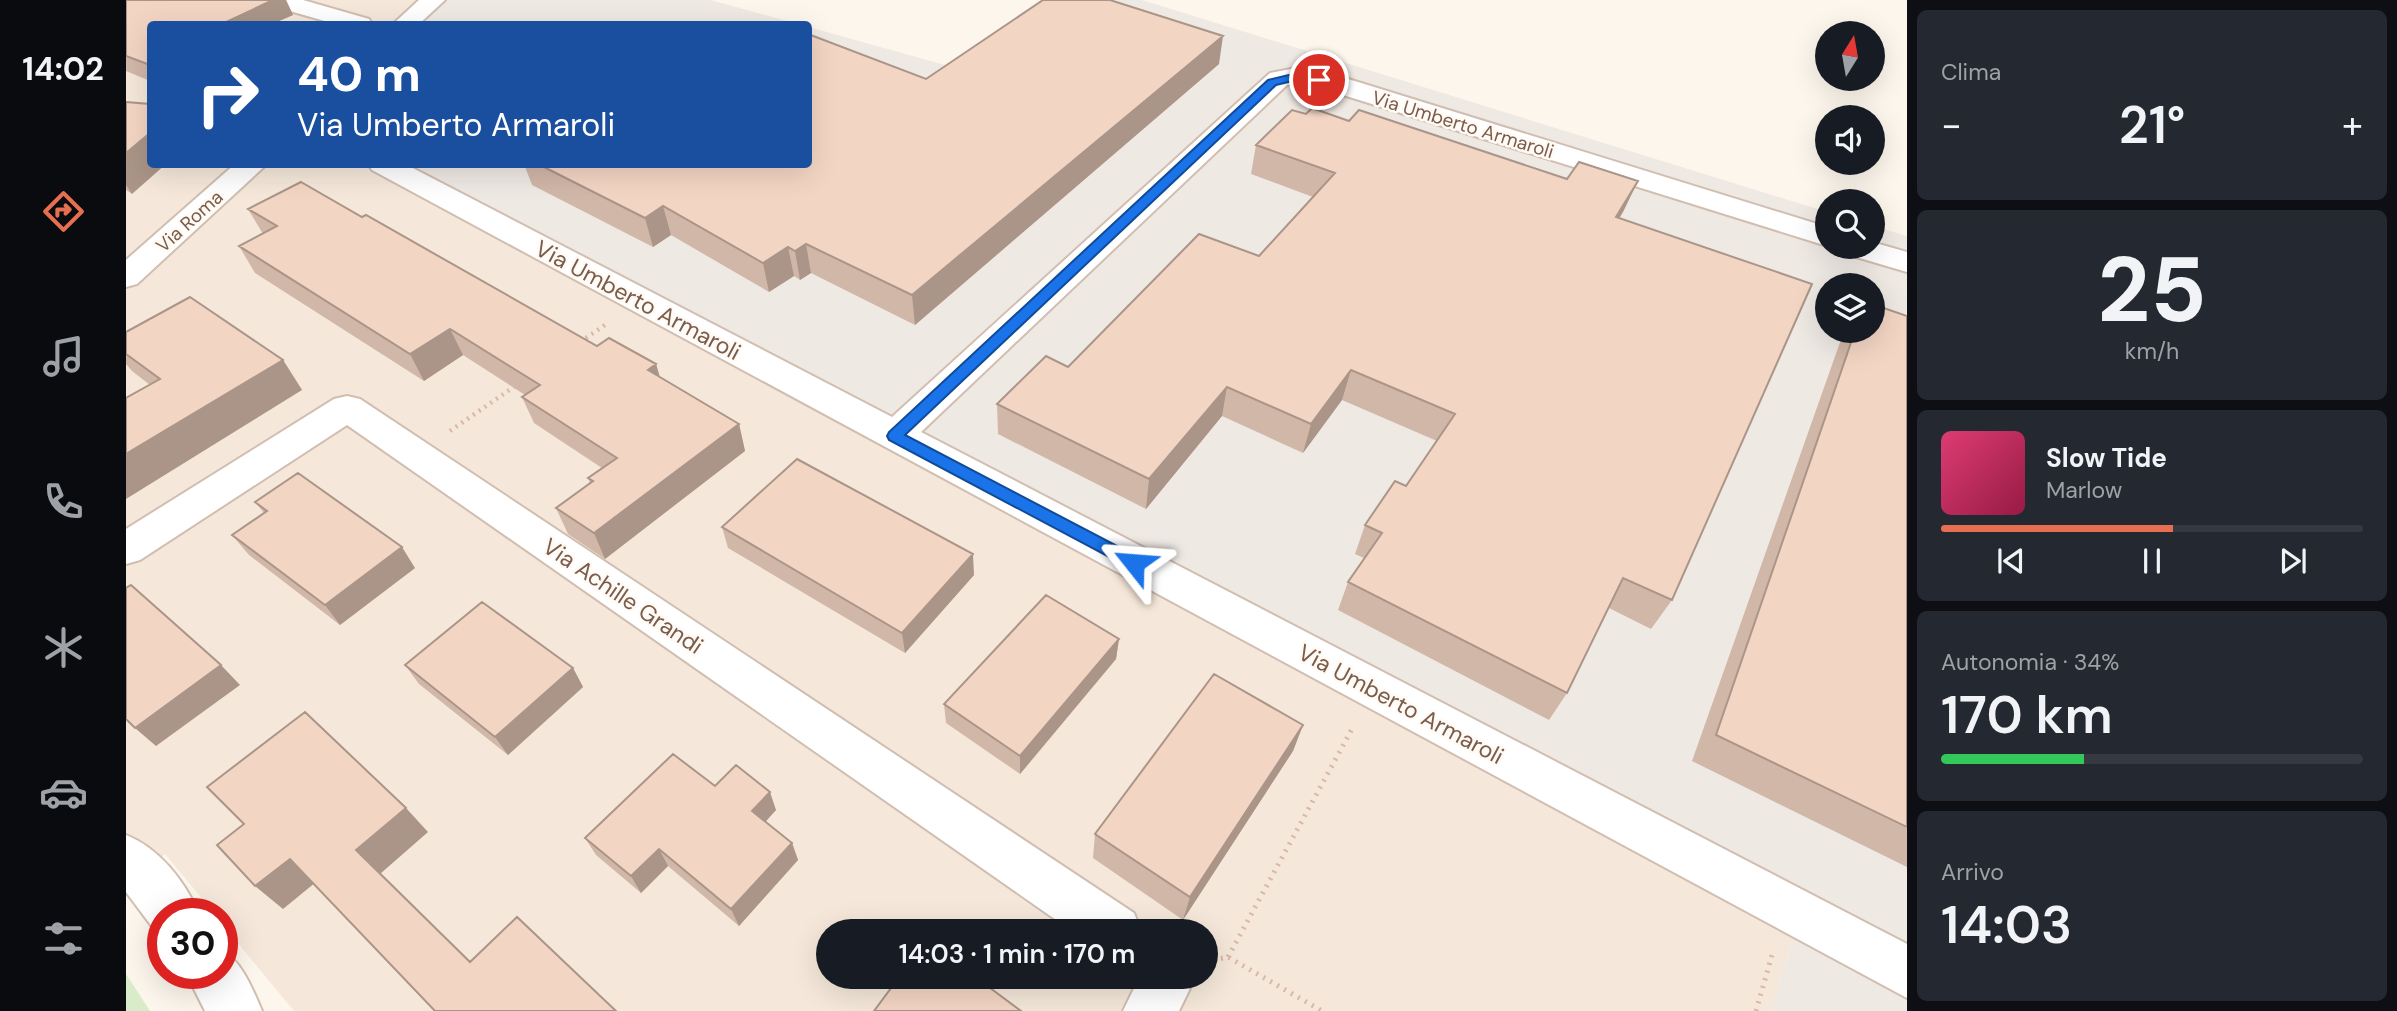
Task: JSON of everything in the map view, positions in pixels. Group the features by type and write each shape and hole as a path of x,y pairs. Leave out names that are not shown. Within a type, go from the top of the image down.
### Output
{"street":[{"path":"277,0 350,21"},
{"path":"408,21 433,0"},
{"name":"Via Umberto Armaroli","path":"894,436 1279,79 1301,75 1336,84 1815,233"},
{"name":"Via Roma","path":"126,276 248,168"},
{"name":"Via Umberto Armaroli","path":"390,168 1907,972"},
{"path":"1885,255 1907,262"},
{"name":"Via Achille Grandi","path":"126,549 347,408 1098,919"},
{"path":"126,858 162,898"},
{"path":"222,989 235,1011"},
{"path":"1150,1011 1163,989"}],"path":[{"path":"573,347 640,301"},
{"path":"416,454 528,378"},
{"path":"1228,957 1374,690"},
{"path":"1756,1011 1786,908"},
{"path":"1218,959 1228,957 1322,1011"}],"shaded area":[{"path":"126,0 438,0 414,21 147,21 147,168 357,168 489,221 951,461 1808,891 1771,1011 294,1011 238,943 238,898 202,898 165,854 126,886"},
{"path":"438,0 710,0 787,21 414,21"},
{"path":"1060,0 1142,0 1815,208 1815,259 1885,259 1885,230 1907,236 1907,1011 1771,1011 1808,891 951,461 489,221 357,168 812,168 812,28 959,69"}],"green space":[{"path":"126,974 150,1011 126,1011"}],"building":[{"path":"126,0 273,0 228,21 147,21 147,64 126,56"},
{"path":"1043,0 1110,0 1223,36 912,295 806,244 795,251 788,247 763,263 663,206 645,218 546,168 812,168 812,36 926,79"},
{"path":"126,102 147,104 147,136 126,153"},
{"path":"1312,108 1349,121 1359,110 1567,179 1579,162 1638,181 1616,217 1812,284 1672,600 1623,578 1567,693 1348,582 1382,533 1365,525 1395,481 1406,486 1455,414 1351,370 1311,424 1227,387 1149,479 997,404 1046,356 1068,367 1199,234 1259,256 1335,173 1256,145 1292,110 1306,114"},
{"path":"301,182 362,217 366,215 597,346 609,338 656,364 648,370 739,424 594,533 556,508 593,481 588,478 617,458 522,397 540,385 450,329 410,354 239,246 277,226 248,209"},
{"path":"190,297 283,360 126,454 126,398 160,379 126,354 126,332"},
{"path":"1885,308 1907,316 1907,827 1716,735 1851,343 1885,343"},
{"path":"797,459 973,554 902,633 722,527"},
{"path":"298,473 402,547 325,605 232,535 267,511 255,502"},
{"path":"131,585 221,665 135,728 126,719 126,588"},
{"path":"1046,595 1119,639 1020,756 944,704"},
{"path":"482,602 573,668 495,737 405,665"},
{"path":"1214,674 1303,725 1190,897 1095,834"},
{"path":"305,712 406,808 356,850 470,962 517,917 616,1011 435,1011 290,859 255,886 217,845 244,824 207,787"},
{"path":"673,754 715,786 736,765 770,792 752,811 792,843 731,909 659,849 631,876 585,838"},
{"path":"890,989 991,989 1021,1011 874,1011"}],"route":[{"path":"1134,563 894,436 1272,82 1301,75 1319,80"}]}
